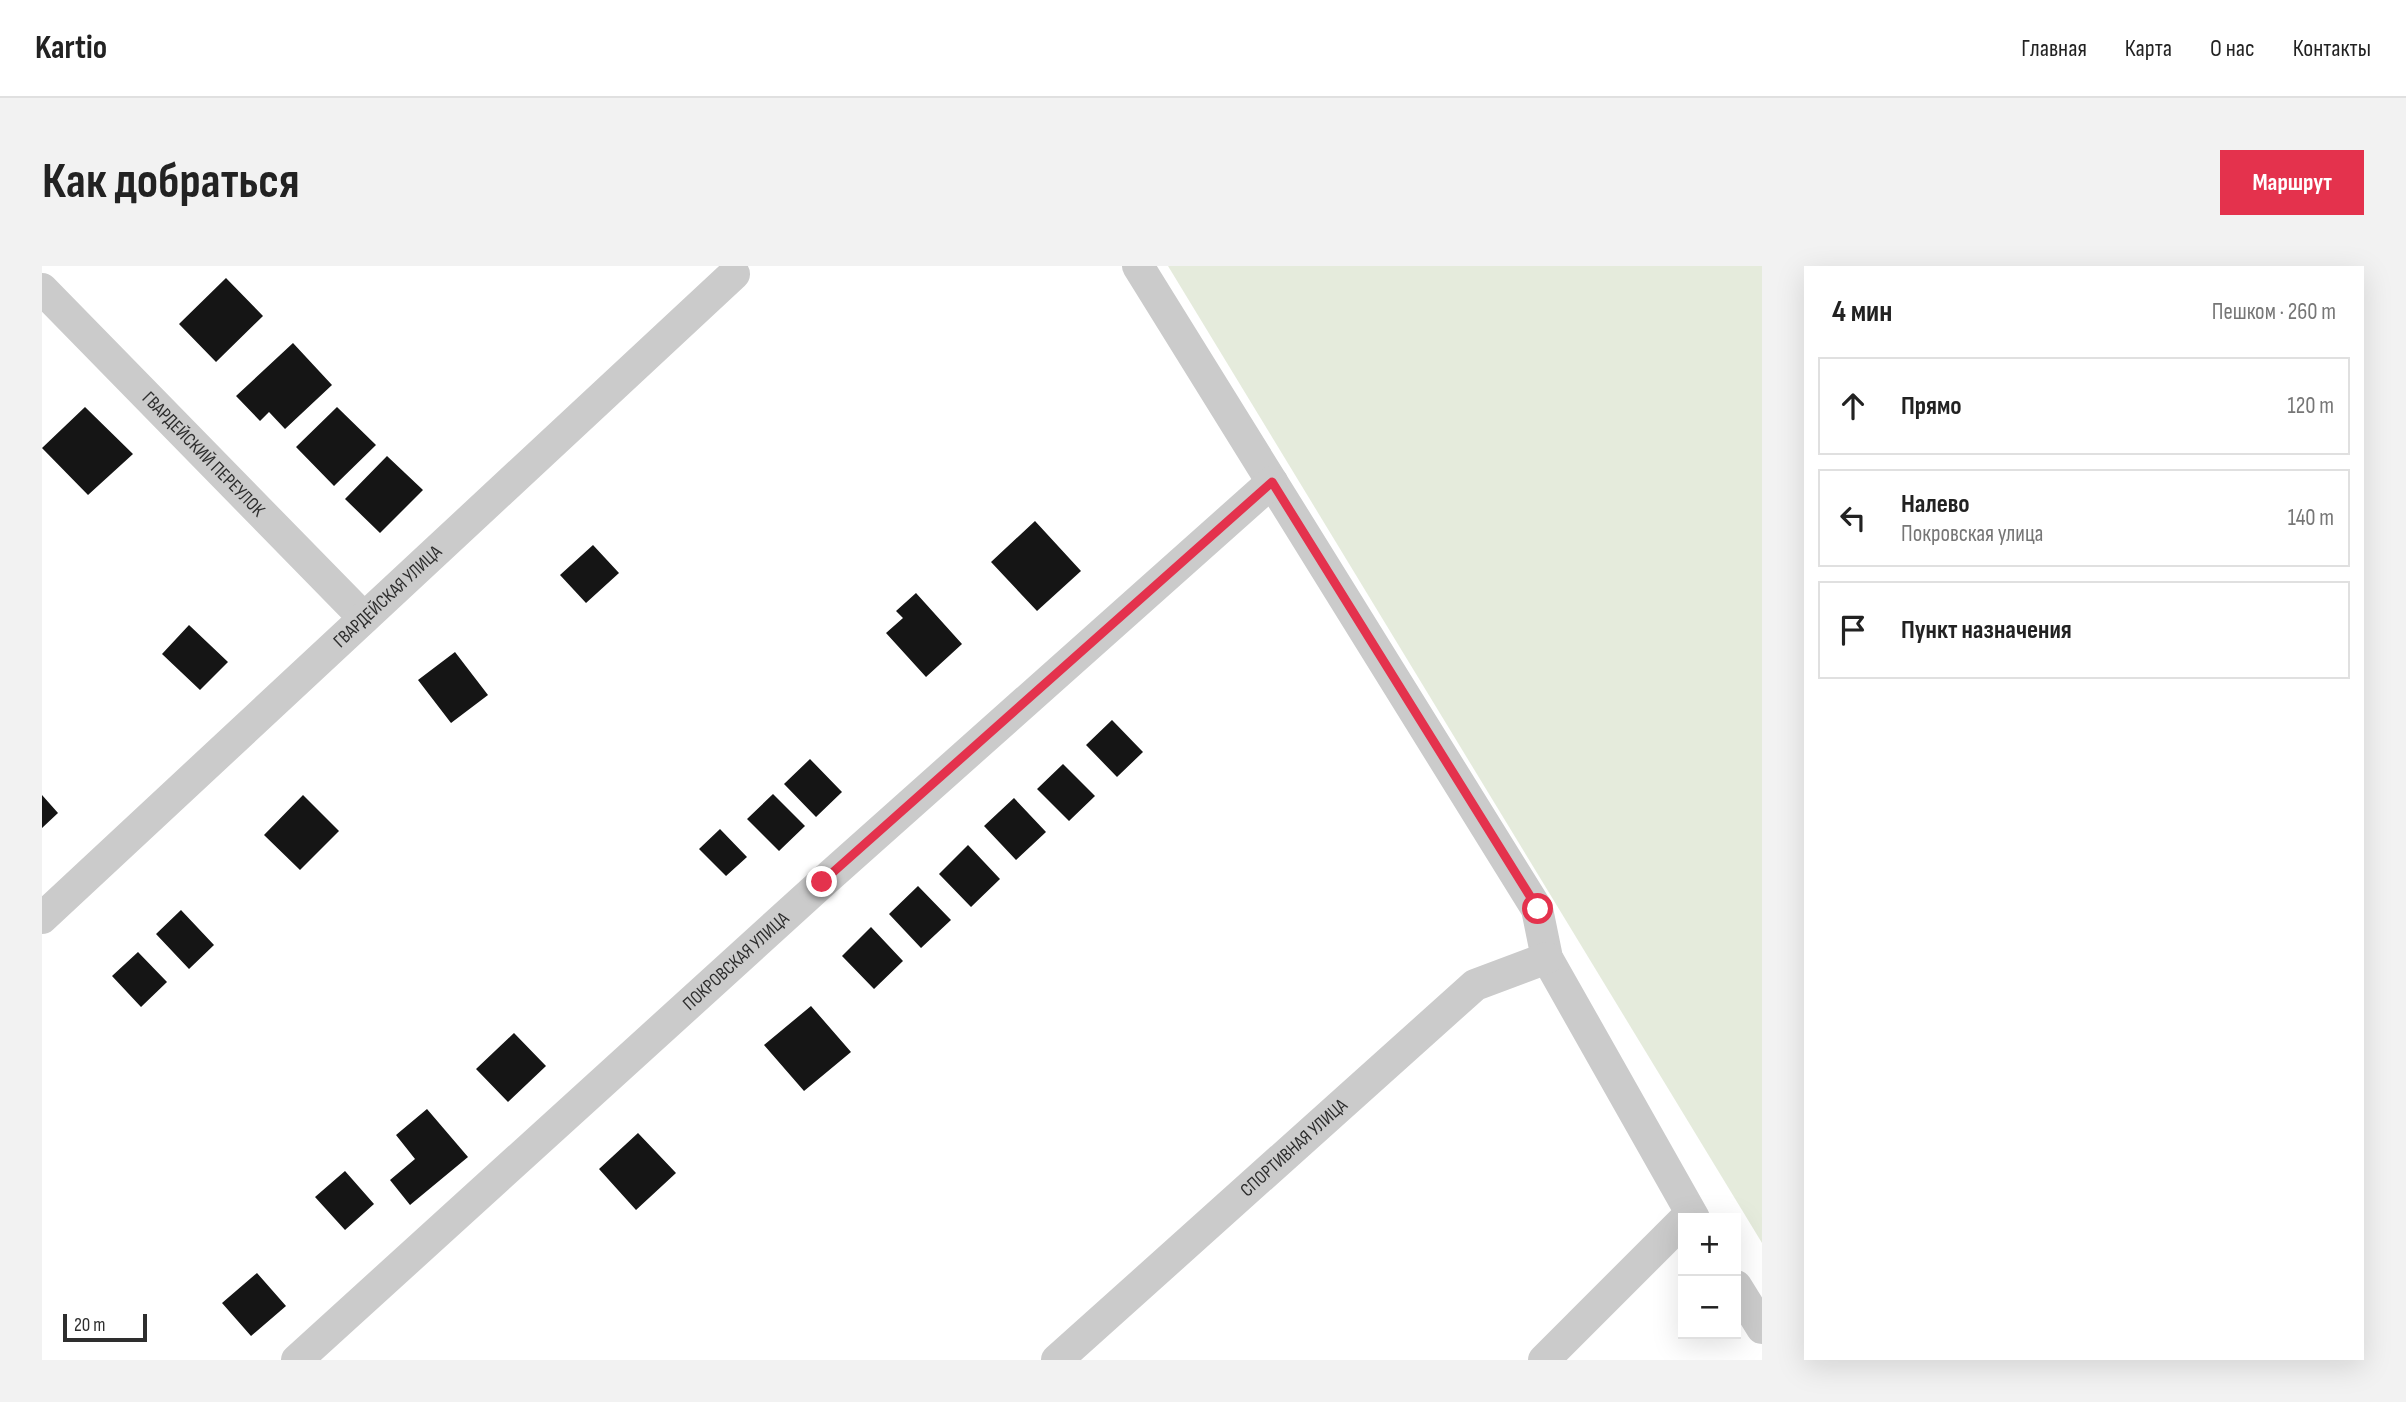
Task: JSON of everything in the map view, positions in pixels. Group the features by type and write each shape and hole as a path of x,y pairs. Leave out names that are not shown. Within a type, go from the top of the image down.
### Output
{"street":[{"path":"1138,266 1538,909 1547,958 1685,1213"},
{"name":"ГВАРДЕЙСКАЯ УЛИЦА","path":"42,918 734,274"},
{"name":"ГВАРДЕЙСКИЙ ПЕРЕУЛОК","path":"42,289 364,618"},
{"name":"ПОКРОВСКАЯ УЛИЦА","path":"297,1360 822,882 1272,482"},
{"name":"СПОРТИВНАЯ УЛИЦА","path":"1057,1360 1475,985 1547,958"},
{"path":"1544,1360 1678,1228"},
{"path":"1741,1294 1762,1328"}],"green space":[{"path":"1168,266 1762,266 1762,1243"}],"building":[{"path":"226,278 263,316 216,362 179,324"},
{"path":"293,343 332,385 285,429 269,412 260,421 236,396"},
{"path":"85,407 133,454 88,495 42,448"},
{"path":"337,407 376,445 334,486 296,447"},
{"path":"387,456 423,490 380,533 345,499"},
{"path":"1035,521 1081,571 1037,611 991,562"},
{"path":"593,545 619,573 586,603 560,575"},
{"path":"916,593 962,644 926,677 886,633 903,618 896,611"},
{"path":"189,625 228,662 200,690 162,654"},
{"path":"455,652 488,695 451,723 418,680"},
{"path":"1112,720 1143,752 1117,777 1086,745"},
{"path":"810,759 842,792 816,817 784,784"},
{"path":"1063,764 1095,796 1069,821 1037,789"},
{"path":"773,794 805,826 779,851 747,819"},
{"path":"42,795 58,813 42,828"},
{"path":"303,795 339,831 300,870 264,835"},
{"path":"1014,798 1046,832 1016,860 984,826"},
{"path":"720,829 747,857 726,876 699,849"},
{"path":"968,845 1000,879 971,907 939,874"},
{"path":"918,886 951,920 921,948 889,914"},
{"path":"181,910 214,945 189,969 156,934"},
{"path":"871,927 903,961 874,989 842,956"},
{"path":"138,952 167,982 141,1007 112,976"},
{"path":"811,1006 851,1052 804,1091 764,1045"},
{"path":"514,1033 546,1066 508,1102 476,1069"},
{"path":"427,1109 468,1157 410,1205 390,1180 415,1159 396,1135"},
{"path":"638,1133 676,1173 636,1210 599,1169"},
{"path":"345,1171 374,1204 345,1230 315,1197"},
{"path":"257,1273 286,1306 251,1336 222,1303"}],"route":[{"path":"822,882 1272,482 1538,909"}]}
